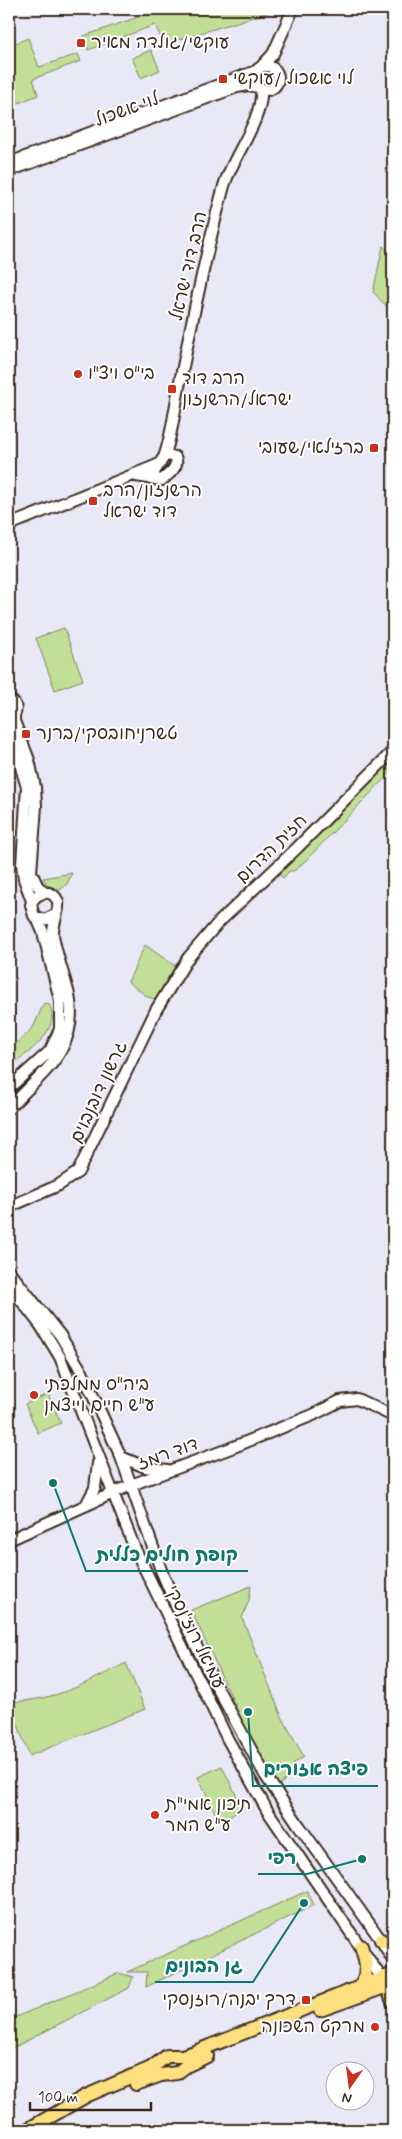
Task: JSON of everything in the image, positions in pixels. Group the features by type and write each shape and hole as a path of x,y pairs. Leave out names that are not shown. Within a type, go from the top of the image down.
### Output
{"main road":[{"path":"381,1940 393,1946"},
{"path":"361,1946 367,1967 365,1978 361,1985"},
{"path":"27,2130 86,2096 151,2068 170,2054 192,2053 361,1985 389,1980"},
{"path":"389,1980 393,2002"},
{"path":"44,2130 79,2107 94,2100 151,2078 176,2071 212,2053 389,1980"},
{"path":"176,2071 182,2062 177,2055"},
{"path":"164,2060 163,2067 176,2071"}],"street":[{"path":"278,44 276,72 278,78 276,84 271,88 260,88 254,78 259,69 270,59 292,9"},
{"path":"259,69 270,66 276,72"},
{"name":"לוי אשכול","path":"9,164 259,69"},
{"name":"לוי אשכול","path":"9,171 237,87 248,85 260,88"},
{"name":"הרב דוד ישראל","path":"154,478 154,472 162,461 198,293 224,186 231,164 259,112 262,101 260,88"},
{"path":"9,525 133,476 162,461 168,455 173,455 177,461 176,465 162,480 133,476"},
{"path":"9,699 16,706 11,717 32,769 36,806 31,872 35,882 44,893"},
{"path":"9,729 27,787 22,864 24,879 32,901 31,909 43,932 60,1000 60,1029 50,1051 11,1084"},
{"name":"חזית הדרום","path":"178,974 218,923 393,751"},
{"path":"9,1108 56,1060 65,1044 70,1029 71,1006 53,934 58,907 56,900 51,895 44,893 37,895 32,901"},
{"path":"37,918 48,920 55,915"},
{"name":"גרשון דובנבוים","path":"9,1207 26,1201 69,1180 81,1168 156,1010 178,974"},
{"name":"גרשון דובנבוים","path":"9,1212 26,1201"},
{"name":"עמיאל רוז'נסקי","path":"9,1271 73,1354 121,1457 167,1585 213,1680 270,1782 393,1960"},
{"name":"עמיאל רוז'נסקי","path":"9,1285 41,1326 60,1358 112,1494 151,1585 227,1738 267,1810 361,1946 389,1980"},
{"name":"דוד רמז","path":"9,1540 131,1485 286,1426 340,1401 357,1399 393,1416"},
{"path":"121,1457 145,1467 170,1471"},
{"path":"85,1506 95,1488 99,1459"}],"green space":[{"path":"161,9 280,9 164,44 155,25 88,50 84,36"},
{"path":"28,38 39,67 78,54 81,61 33,79 38,95 11,106 9,101 9,46"},
{"path":"151,50 160,70 141,78 132,58"},
{"path":"383,246 393,256 393,313 373,292"},
{"path":"64,628 83,680 55,690 36,638"},
{"path":"393,757 393,769 391,772 306,860 294,871 289,871 283,878 278,873"},
{"path":"72,873 67,884 60,890 47,885 43,878"},
{"path":"145,945 178,968 159,1000 148,997 128,982"},
{"path":"44,1003 49,1004 52,1013 51,1023 47,1032 33,1048 9,1066 9,1052 34,1026"},
{"path":"48,1394 61,1423 38,1433 25,1404"},
{"path":"251,1586 249,1600 242,1618 282,1717 304,1757 294,1763 288,1778 279,1785 248,1733 191,1610"},
{"path":"126,1663 145,1709 29,1756 10,1702 42,1698 70,1690"},
{"path":"222,1766 243,1809 219,1821 198,1777"},
{"path":"307,1891 314,1905 146,1987 147,1972 127,1972"},
{"path":"119,1973 133,1977 129,1988 9,2050 9,2020"}],"place":[{"name":"עוקשי/גולדה מאיר","path":"81,43"},
{"name":"לוי אשכול /עוקשי","path":"223,79"},
{"name":"בי\"ס ויצ\"ו","path":"78,374"},
{"name":"הרב דוד ישראל/הרשנזון","path":"172,389"},
{"name":"ברזילאי/שעובי","path":"374,448"},
{"name":"הרשנזון/הרב דוד ישראל","path":"93,501"},
{"name":"טשרניחובסקי/ברנר","path":"26,734"},
{"name":"ביה\"ס ממלכתי ע\"ש חיים וייצמן","path":"34,1395"},
{"name":"קופת חולים כללית","path":"53,1483"},
{"name":"פיצה אזורים","path":"248,1712"},
{"name":"תיכון אמי\"ת ע\"ש המר","path":"155,1815"},
{"name":"רפי","path":"362,1859"},
{"name":"גן הבונים","path":"304,1903"},
{"name":"דרך יבנה/רוזנסקי","path":"306,2000"},
{"name":"מרקט השכונה","path":"375,2027"}]}
